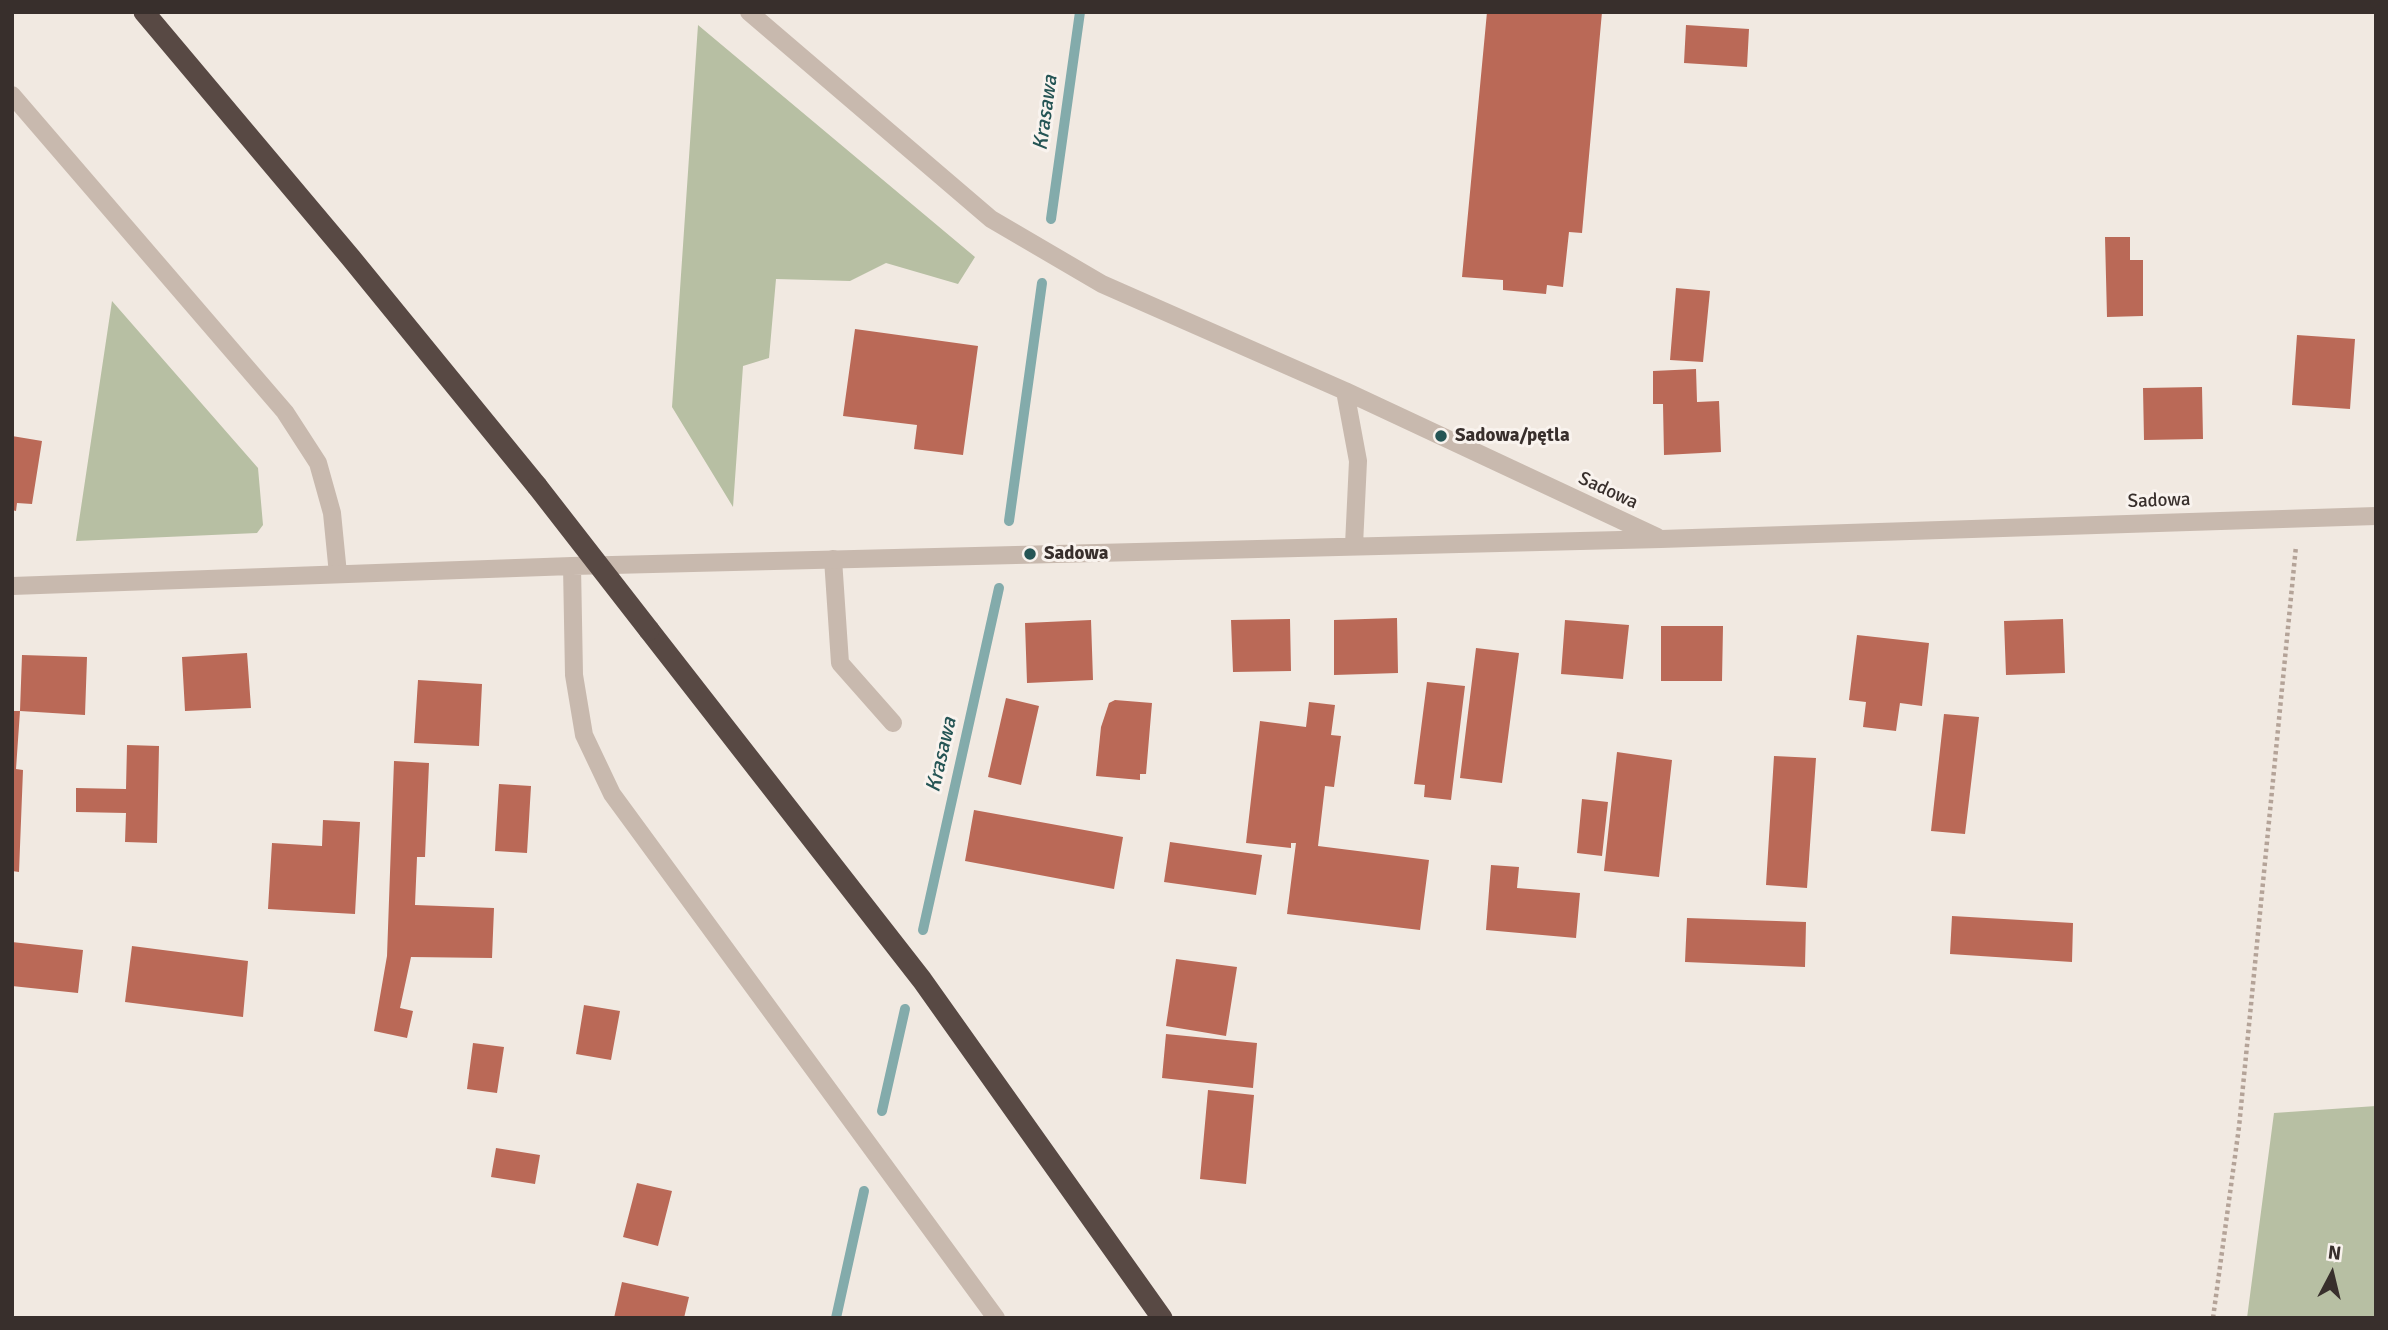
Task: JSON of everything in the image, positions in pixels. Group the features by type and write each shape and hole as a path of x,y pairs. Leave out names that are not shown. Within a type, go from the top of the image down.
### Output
{"highway":[{"path":"144,12 360,269 537,486 922,980 1162,1318"}],"street":[{"name":"Sadowa","path":"749,12 992,219 1102,284 1345,391 1661,539 2376,516"},
{"path":"12,95 285,412 318,463 332,513 338,574"},
{"path":"1345,391 1358,461 1354,545"},
{"path":"12,586 572,566 1661,539"},
{"path":"833,559 840,663 893,723"},
{"path":"572,566 574,675 584,735 611,794 996,1318"}],"path":[{"path":"2213,1318 2239,1127 2292,611 2298,517"}],"green space":[{"path":"698,25 975,257 958,284 886,263 850,281 776,279 769,358 743,366 733,507 672,407"},
{"path":"112,301 258,468 263,525 257,533 76,541"},
{"path":"2376,1106 2376,1318 2247,1318 2274,1113"}],"building":[{"path":"1487,12 1602,12 1582,233 1569,232 1563,287 1547,285 1546,294 1503,290 1503,280 1462,277"},
{"path":"1686,25 1749,29 1747,67 1684,63"},
{"path":"2105,237 2130,237 2130,260 2143,260 2143,316 2107,317"},
{"path":"1676,288 1710,291 1703,362 1670,360"},
{"path":"855,329 978,346 963,455 914,449 917,425 843,416"},
{"path":"2297,335 2355,339 2350,409 2292,405"},
{"path":"1696,369 1697,402 1719,401 1721,452 1664,455 1663,404 1653,404 1653,371"},
{"path":"2202,387 2203,439 2144,440 2143,388"},
{"path":"12,436 42,441 32,504 17,503 16,511 12,510"},
{"path":"1397,618 1398,673 1334,675 1334,620"},
{"path":"1290,619 1291,671 1233,672 1231,620"},
{"path":"2063,619 2065,673 2006,675 2004,621"},
{"path":"1091,620 1093,680 1027,683 1025,623"},
{"path":"1565,620 1629,625 1623,679 1561,674"},
{"path":"1661,626 1723,626 1722,681 1661,681"},
{"path":"1857,635 1929,643 1922,706 1900,703 1896,731 1863,727 1866,702 1849,700"},
{"path":"1476,648 1519,653 1502,783 1460,778"},
{"path":"247,653 251,708 185,711 182,657"},
{"path":"22,655 87,657 85,715 20,711"},
{"path":"418,680 482,684 479,746 414,743"},
{"path":"1427,682 1465,686 1451,800 1424,797 1425,785 1414,784"},
{"path":"1006,698 1039,706 1021,785 988,777"},
{"path":"1115,700 1152,703 1146,774 1140,774 1140,780 1096,776 1101,727 1109,703"},
{"path":"1309,702 1335,705 1331,735 1341,736 1334,787 1325,786 1318,846 1429,860 1420,930 1287,914 1296,843 1291,843 1291,848 1246,843 1260,721 1306,727"},
{"path":"12,711 20,711 16,769 23,770 19,872 12,871"},
{"path":"1944,714 1979,717 1965,834 1931,831"},
{"path":"127,745 159,746 157,843 125,842 126,813 76,812 76,788 126,789"},
{"path":"1617,752 1672,760 1659,877 1604,871"},
{"path":"1774,756 1816,758 1807,888 1766,885"},
{"path":"394,761 429,763 425,857 417,857 415,905 494,908 492,958 411,957 400,1008 413,1011 407,1038 374,1031 387,956"},
{"path":"499,784 531,786 527,853 495,851"},
{"path":"1582,799 1608,802 1602,856 1577,853"},
{"path":"974,810 1123,837 1114,889 965,861"},
{"path":"323,820 360,822 355,914 268,909 272,843 322,846"},
{"path":"1170,842 1262,855 1256,895 1164,882"},
{"path":"1491,865 1519,867 1517,888 1580,893 1576,938 1486,930"},
{"path":"1952,916 2073,923 2072,962 1950,954"},
{"path":"1687,918 1806,922 1805,967 1685,962"},
{"path":"12,942 83,950 78,993 12,986"},
{"path":"132,946 248,961 243,1017 125,1002"},
{"path":"1176,959 1237,967 1226,1036 1166,1026"},
{"path":"584,1005 620,1011 611,1060 576,1054"},
{"path":"1166,1034 1257,1043 1253,1088 1162,1078"},
{"path":"473,1043 504,1047 497,1093 467,1089"},
{"path":"1208,1090 1254,1095 1246,1184 1200,1179"},
{"path":"496,1148 540,1155 535,1184 491,1177"},
{"path":"637,1183 672,1191 658,1246 623,1237"},
{"path":"622,1282 689,1297 684,1318 614,1318"}],"waterway":[{"name":"Krasawa","path":"1051,219 1080,12"},
{"name":"Krasawa","path":"1009,521 1042,283"},
{"name":"Krasawa","path":"923,930 999,588"},
{"name":"Krasawa","path":"882,1111 905,1009"},
{"name":"Krasawa","path":"836,1318 864,1191"}],"place":[{"name":"Sadowa/pętla","path":"1441,436"},
{"name":"Sadowa","path":"1030,554"}]}
